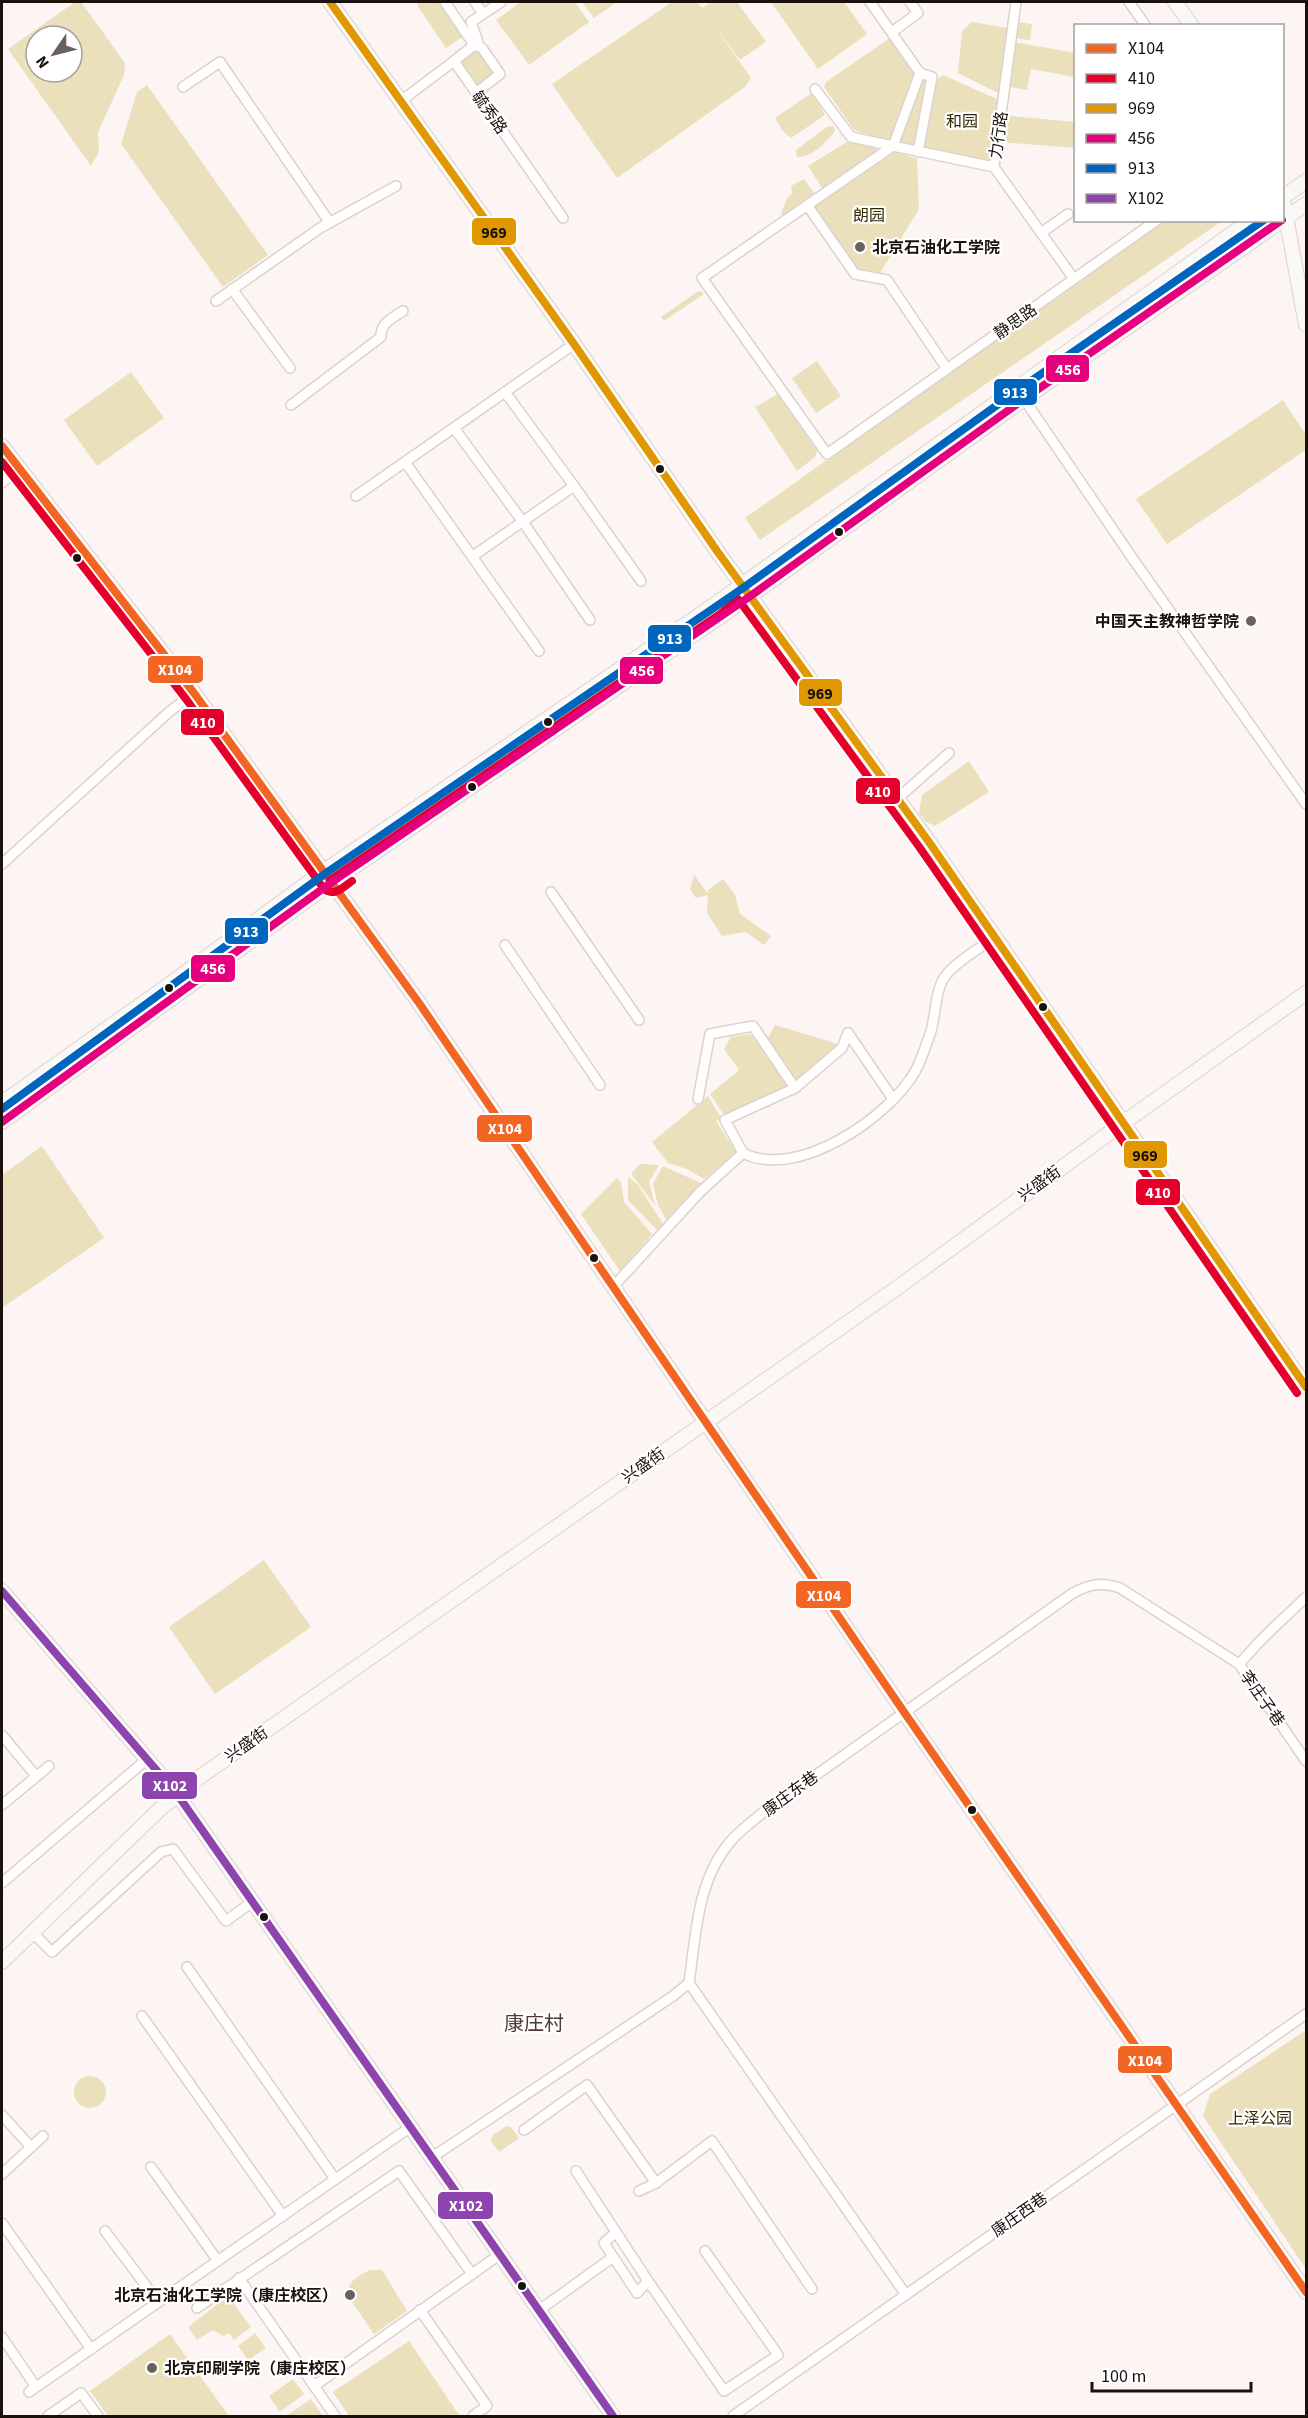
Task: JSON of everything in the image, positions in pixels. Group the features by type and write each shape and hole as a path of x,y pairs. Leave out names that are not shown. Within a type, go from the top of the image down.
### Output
{"street":[{"path":"330,2 574,344 749,597 897,799 1306,1387"},
{"path":"445,2 474,45 482,48 500,74 476,93"},
{"path":"475,2 483,14"},
{"path":"401,101 478,42 471,22 501,2"},
{"path":"870,2 920,73 932,77 918,152"},
{"path":"891,32 918,13 910,2"},
{"name":"力行路","path":"815,88 851,137 994,167 1016,2"},
{"path":"1129,2 1145,24"},
{"path":"1175,2 1191,24"},
{"name":"毓秀路","path":"454,61 563,218"},
{"path":"183,87 220,62 330,223"},
{"path":"920,73 893,146 807,205 855,274 887,280 947,369"},
{"path":"994,167 1074,279"},
{"path":"1284,196 1306,181"},
{"path":"216,300 330,223 396,186"},
{"path":"1284,204 1306,325"},
{"path":"1286,218 1306,204"},
{"name":"静思路","path":"807,205 702,278 826,454 1154,222"},
{"path":"1041,233 1068,214"},
{"path":"2,1103 714,605 740,584 1248,222"},
{"path":"2,1122 328,876 749,597 1024,399 1280,222"},
{"path":"232,289 290,368"},
{"path":"291,405 381,337 381,331 386,323 403,311"},
{"path":"356,496 574,344"},
{"path":"505,392 641,581"},
{"path":"1024,399 1133,559 1306,804"},
{"path":"454,428 523,522 590,620"},
{"path":"2,446 194,693 419,1003 903,1712 1306,2292"},
{"path":"405,462 539,651"},
{"path":"2,483 19,467"},
{"path":"473,556 574,486"},
{"path":"2,864 169,712 194,693"},
{"path":"897,799 949,753"},
{"path":"551,892 639,1020"},
{"path":"893,1100 848,1033 842,1048 795,1088 725,1120 743,1153 756,1159 781,1159 823,1149 863,1127 893,1100 916,1070 946,975 994,938"},
{"path":"505,945 600,1085"},
{"name":"兴盛街","path":"2,1962 177,1794 897,1288 1306,993"},
{"path":"698,1099 710,1034 753,1026 795,1088"},
{"path":"613,1287 700,1192 743,1153"},
{"name":"康庄东巷","path":"688,1983 700,1905 709,1874 730,1842 761,1814 1073,1593 1089,1585 1104,1583 1120,1588 1239,1664"},
{"path":"2,1591 177,1794 613,2416"},
{"path":"1239,1664 1306,1597"},
{"name":"李庄子巷","path":"1239,1664 1306,1761"},
{"path":"2,1735 36,1776"},
{"path":"2,1883 147,1759"},
{"path":"2,1805 49,1766"},
{"path":"32,1932 52,1952 161,1852 174,1849 226,1921 252,1902"},
{"path":"187,1967 335,2180"},
{"path":"431,2158 688,1983 906,2295"},
{"name":"康庄西巷","path":"734,2416 1306,2014"},
{"path":"142,2016 283,2216"},
{"path":"524,2130 587,2085 656,2182"},
{"path":"2,2115 31,2147"},
{"path":"2,2337 33,2390 410,2128"},
{"path":"2,2174 43,2136"},
{"path":"639,2191 656,2182 712,2141 812,2289"},
{"path":"151,2167 218,2261"},
{"path":"197,2308 399,2171 472,2274"},
{"path":"576,2171 724,2391 778,2355 705,2251"},
{"path":"2,2223 91,2349"},
{"path":"105,2231 158,2302"},
{"path":"616,2232 604,2243 637,2293 648,2281"},
{"path":"314,2386 499,2255"},
{"path":"538,2311 613,2257"},
{"path":"239,2278 336,2416"},
{"path":"420,2310 487,2406 473,2416"},
{"path":"48,2416 81,2392 96,2416"}],"green space":[{"path":"75,2 81,2 125,63 124,75 98,132 99,152 91,166 33,84 84,84 84,24 44,24"},
{"path":"418,2 446,2 467,34 446,48 417,5"},
{"path":"521,2 575,2 589,22 529,65 496,20"},
{"path":"582,2 617,2 594,18"},
{"path":"672,2 697,2 702,8 711,2 737,2 766,42 740,60 713,24 751,78 745,87 617,178 552,84"},
{"path":"771,2 844,2 867,34 818,69"},
{"path":"972,22 1008,28 1000,94 958,73 962,31"},
{"path":"1016,22 1032,24 1030,40 1014,38"},
{"path":"24,38 24,72 8,49"},
{"path":"890,38 914,73 890,142 854,130 824,87 826,82"},
{"path":"1014,42 1074,53 1074,77 1031,69 1027,90 1006,86"},
{"path":"475,51 480,52 496,75 480,86 474,87 460,62"},
{"path":"920,73 932,77 918,152 893,146"},
{"name":"和园","path":"943,75 999,100 989,160 923,149 934,82"},
{"path":"147,85 268,255 223,287 121,144 137,92"},
{"path":"813,92 825,115 791,138 783,131 775,118"},
{"path":"1001,115 1074,122 1074,148 999,142"},
{"path":"833,126 835,131 823,144 808,155 797,157 796,150 827,127"},
{"path":"850,140 875,146 877,151 824,191 808,166"},
{"name":"朗园","path":"893,151 917,159 919,209 880,273 858,269 813,207"},
{"path":"804,179 817,197 785,219 781,214 787,198 792,193 791,186"},
{"path":"1163,222 1221,222 760,540 745,518"},
{"path":"697,292 704,294 664,321 661,317"},
{"path":"817,361 841,396 816,413 792,378"},
{"path":"131,372 164,418 97,466 64,420"},
{"path":"778,394 817,451 815,457 797,471 755,407"},
{"path":"1283,400 1306,435 1306,450 1167,544 1136,499"},
{"path":"969,761 989,792 935,826 925,821 919,813 922,795"},
{"path":"694,875 708,894 708,890 723,879 735,895 740,914 771,936 764,945 746,932 722,936 707,913 708,895 696,898 690,889"},
{"path":"775,1025 838,1044 825,1059 797,1083 767,1040"},
{"path":"751,1034 789,1087 725,1116 710,1094 739,1070 724,1049 731,1037"},
{"path":"708,1096 721,1118 716,1121 736,1152 704,1179 687,1169 668,1163 652,1142"},
{"path":"42,1146 104,1238 2,1308 2,1175"},
{"path":"640,1164 659,1165 649,1182 655,1205 631,1174"},
{"path":"663,1166 701,1183 667,1221 658,1205 653,1184"},
{"path":"628,1177 638,1185 663,1224 657,1230 628,1200"},
{"path":"617,1178 621,1183 624,1202 652,1234 620,1271 581,1214"},
{"path":"264,1560 311,1627 215,1694 169,1627"},
{"name":"上泽公园","path":"1306,2030 1306,2269 1203,2116 1210,2094"},
{"path":"90,2076 102,2080 106,2092 102,2104 90,2108 78,2104 74,2092 78,2080"},
{"path":"506,2126 511,2127 519,2138 499,2152 491,2141 492,2136"},
{"path":"370,2270 382,2270 407,2311 374,2334 348,2296 351,2283"},
{"path":"228,2296 251,2327 234,2340 229,2333 223,2336 213,2330 197,2340 188,2327"},
{"path":"255,2333 266,2348 248,2360 238,2346"},
{"name":"北京印刷学院（康庄校区）","path":"170,2334 229,2416 108,2416 90,2391"},
{"path":"409,2341 459,2415 349,2416 333,2392"},
{"path":"293,2379 304,2394 280,2412 269,2396"},
{"path":"311,2399 323,2416 286,2416"}],"transit line":[{"name":"969","path":"330,2 574,344 717,551 929,842 1306,1387"},
{"name":"913","path":"2,1109 326,873 743,588 1018,390 1261,222"},
{"name":"456","path":"2,1122 332,882 749,597 1024,399 1279,222"},
{"name":"X104","path":"2,446 194,693 419,1003 904,1712 1306,2292"},
{"name":"410","path":"2,462 186,699 324,889 335,892 352,881"},
{"name":"410","path":"330,880 720,614 738,599 920,848 1297,1393"},
{"name":"X102","path":"2,1591 177,1794 613,2416"}],"place":[{"name":"北京石油化工学院","path":"860,247"},
{"name":"中国天主教神哲学院","path":"1251,621"},
{"name":"北京石油化工学院（康庄校区）","path":"350,2295"},
{"name":"北京印刷学院（康庄校区）","path":"152,2368"}],"district":[{"name":"康庄村","path":"534,2023"}]}
